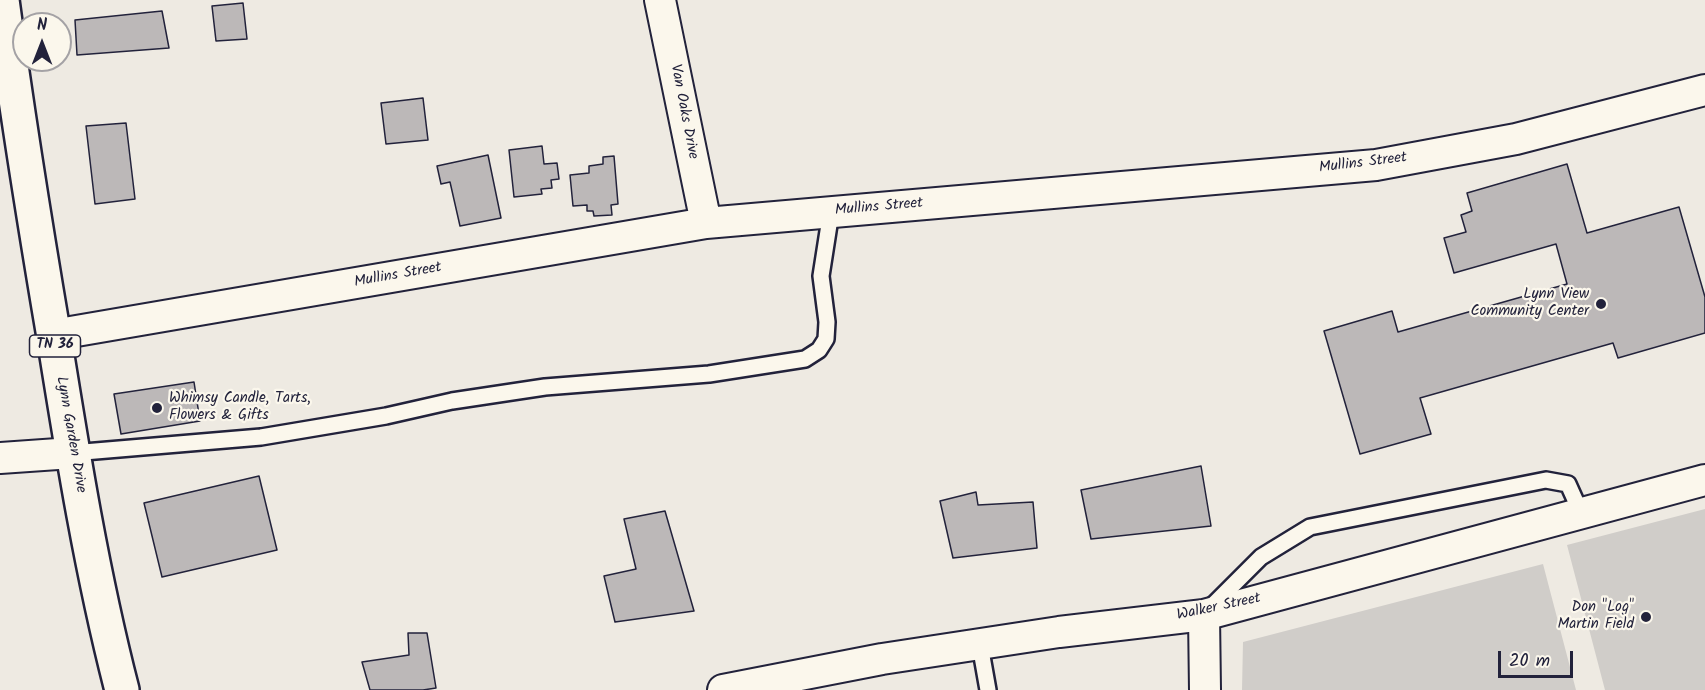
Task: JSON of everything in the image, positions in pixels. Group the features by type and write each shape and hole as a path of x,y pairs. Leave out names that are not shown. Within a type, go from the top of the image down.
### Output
{"main road":[{"name":"Lynn Garden Drive","path":"2,0 16,106 72,453 102,613 122,690"}],"street":[{"name":"Van Oaks Drive","path":"660,0 706,223"},
{"name":"Mullins Street","path":"53,335 706,223 1376,165 1516,139 1705,90"},
{"path":"0,458 72,453"},
{"name":"Walker Street","path":"723,690 764,686 882,659 1059,632 1204,615 1705,480"},
{"path":"1204,615 1205,690"}],"lane":[{"path":"72,453 261,437 386,416 452,401 545,387 709,374 805,359 819,350 826,339 821,276 831,212"},
{"path":"1204,615 1261,557 1310,527 1546,480 1568,484 1581,513"},
{"path":"980,645 988,690"}],"shaded area":[{"name":"Don \"Log\" Martin Field","path":"1705,509 1705,690 1605,690 1567,545"},
{"path":"1543,564 1576,690 1242,690 1243,642"}],"building":[{"path":"243,3 247,39 216,41 212,6"},
{"path":"162,11 169,48 77,55 75,20"},
{"path":"423,98 428,140 386,144 381,103"},
{"path":"126,123 135,199 95,204 86,126"},
{"path":"542,146 544,164 557,163 559,179 551,180 552,188 541,189 542,194 514,197 509,150"},
{"path":"488,155 501,218 460,226 450,182 441,184 437,166"},
{"path":"614,156 618,204 611,205 612,215 594,216 593,211 587,211 587,205 573,206 570,175 589,173 589,166 603,164 603,157"},
{"name":"Lynn View Community Center","path":"1567,164 1587,233 1679,207 1705,297 1705,333 1618,358 1613,343 1420,398 1431,434 1360,454 1324,331 1392,311 1398,332 1567,284 1556,244 1454,273 1444,238 1466,232 1461,215 1472,211 1467,193"},
{"name":"Whimsy Candle, Tarts, Flowers & Gifts","path":"194,382 200,421 121,434 114,394"},
{"path":"1201,466 1211,526 1091,539 1081,490"},
{"path":"259,476 277,550 162,577 144,503"},
{"path":"976,492 978,505 1033,502 1037,548 953,558 940,501"},
{"path":"665,511 694,611 615,622 604,576 636,569 624,519"},
{"path":"408,633 427,633 436,688 370,690 362,662 409,655"}],"place":[{"name":"Lynn View Community Center","path":"1601,304"},
{"name":"Whimsy Candle, Tarts, Flowers & Gifts","path":"157,408"},
{"name":"Don \"Log\" Martin Field","path":"1646,617"}]}
